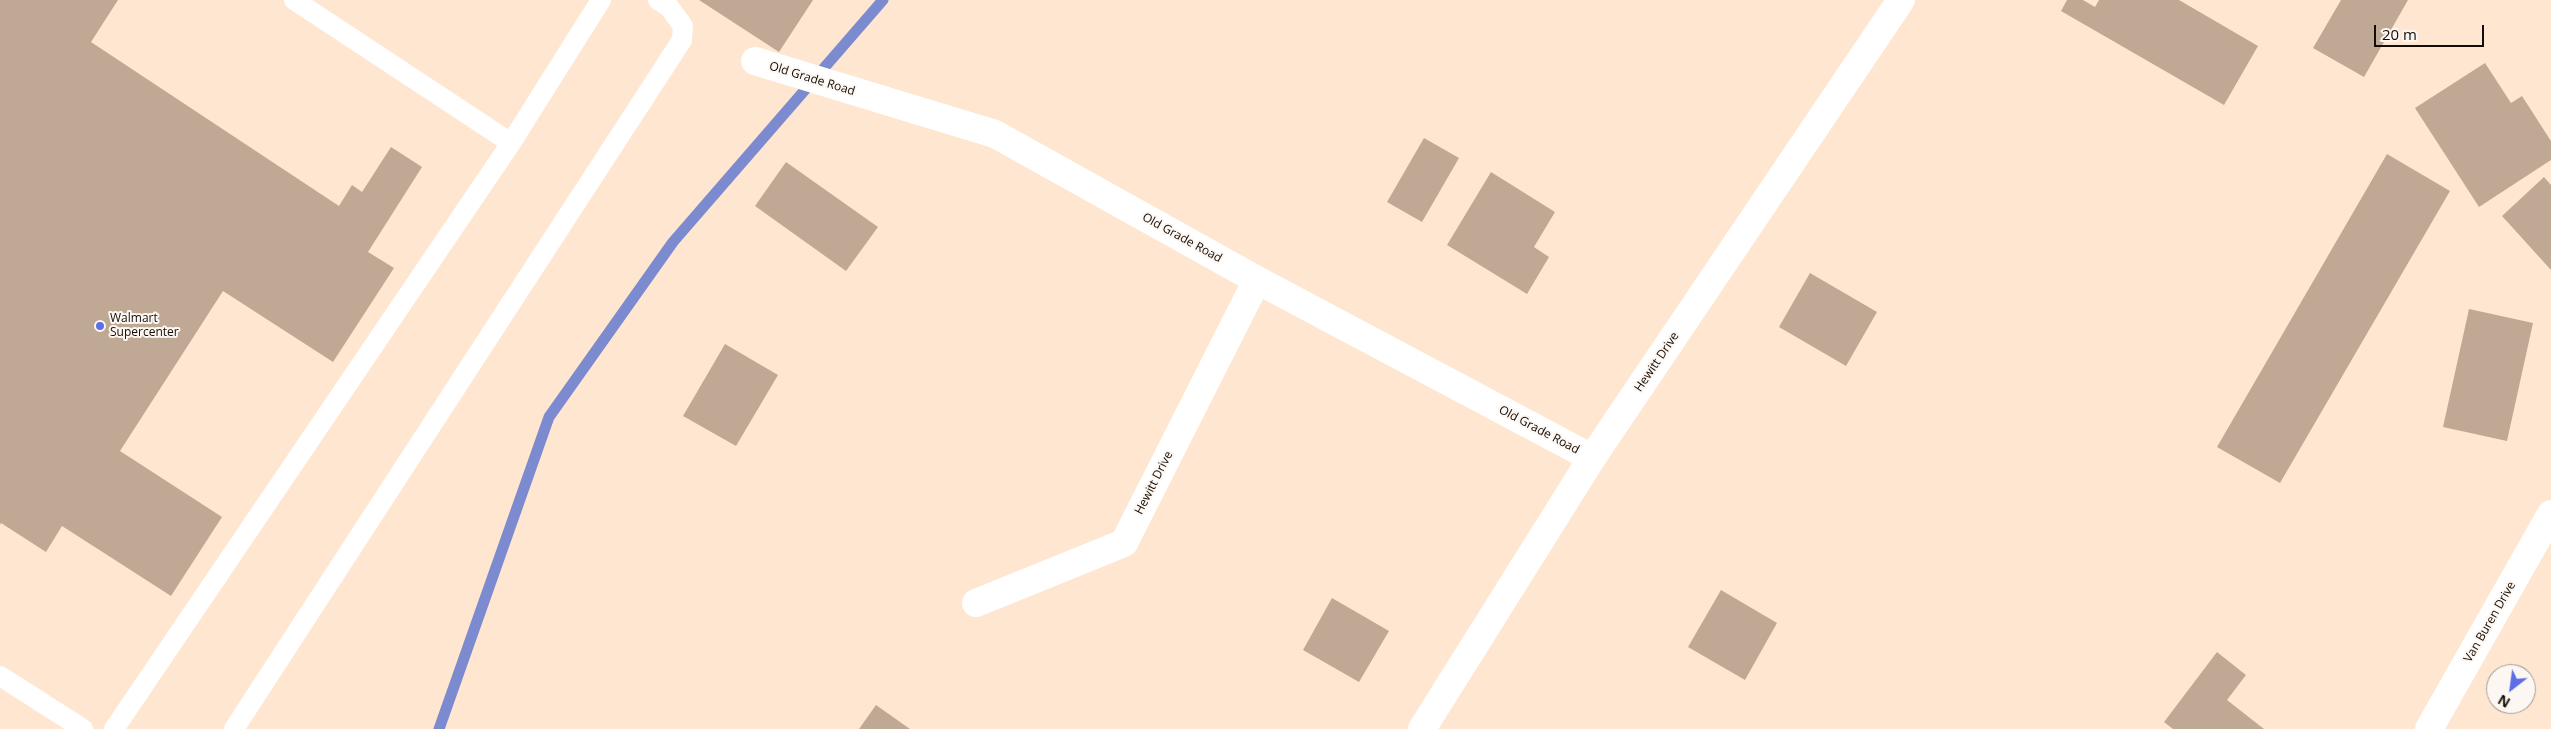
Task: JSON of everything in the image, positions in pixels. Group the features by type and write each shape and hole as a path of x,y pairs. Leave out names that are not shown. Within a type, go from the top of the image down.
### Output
{"street":[{"name":"Hewitt Drive","path":"1422,729 1592,458 1901,0"},
{"name":"Old Grade Road","path":"755,61 995,134 1257,280 1592,458"},
{"name":"Hewitt Drive","path":"976,603 1124,543 1257,280"},
{"name":"Van Buren Drive","path":"2429,729 2551,514"}],"lane":[{"path":"294,0 511,143"},
{"path":"114,729 511,143 601,0"},
{"path":"234,729 682,40 682,26 669,7 658,0"},
{"path":"0,676 83,729"}],"building":[{"name":"Walmart Supercenter","path":"0,0 118,0 91,42 339,206 352,185 362,192 391,147 422,167 368,252 394,268 333,362 223,291 120,451 222,517 171,596 62,526 46,552 1,523 0,525"},
{"path":"699,0 813,0 779,52"},
{"path":"2067,0 2083,0 2095,7 2099,0 2179,0 2258,46 2224,105 2061,11"},
{"path":"2341,0 2408,0 2364,77 2313,48"},
{"path":"2485,63 2511,103 2522,96 2551,141 2551,160 2479,207 2415,108"},
{"path":"1424,138 1459,158 1422,222 1387,202"},
{"path":"2387,154 2450,191 2280,483 2217,447"},
{"path":"786,162 878,227 846,271 755,206"},
{"path":"1491,172 1555,212 1534,247 1549,257 1527,294 1447,245"},
{"path":"2544,177 2551,185 2551,270 2502,216"},
{"path":"1810,273 1877,312 1846,366 1779,327"},
{"path":"2469,309 2533,323 2507,441 2443,427"},
{"path":"725,344 778,375 736,446 683,416"},
{"path":"1721,590 1777,623 1745,680 1688,647"},
{"path":"1332,598 1389,631 1359,682 1303,650"},
{"path":"2217,652 2246,675 2227,700 2264,729 2173,729 2164,722"},
{"path":"876,705 910,729 859,729"}],"waterway":[{"path":"439,729 549,417 673,242 883,0"}],"place":[{"name":"Walmart Supercenter","path":"100,326"}]}
